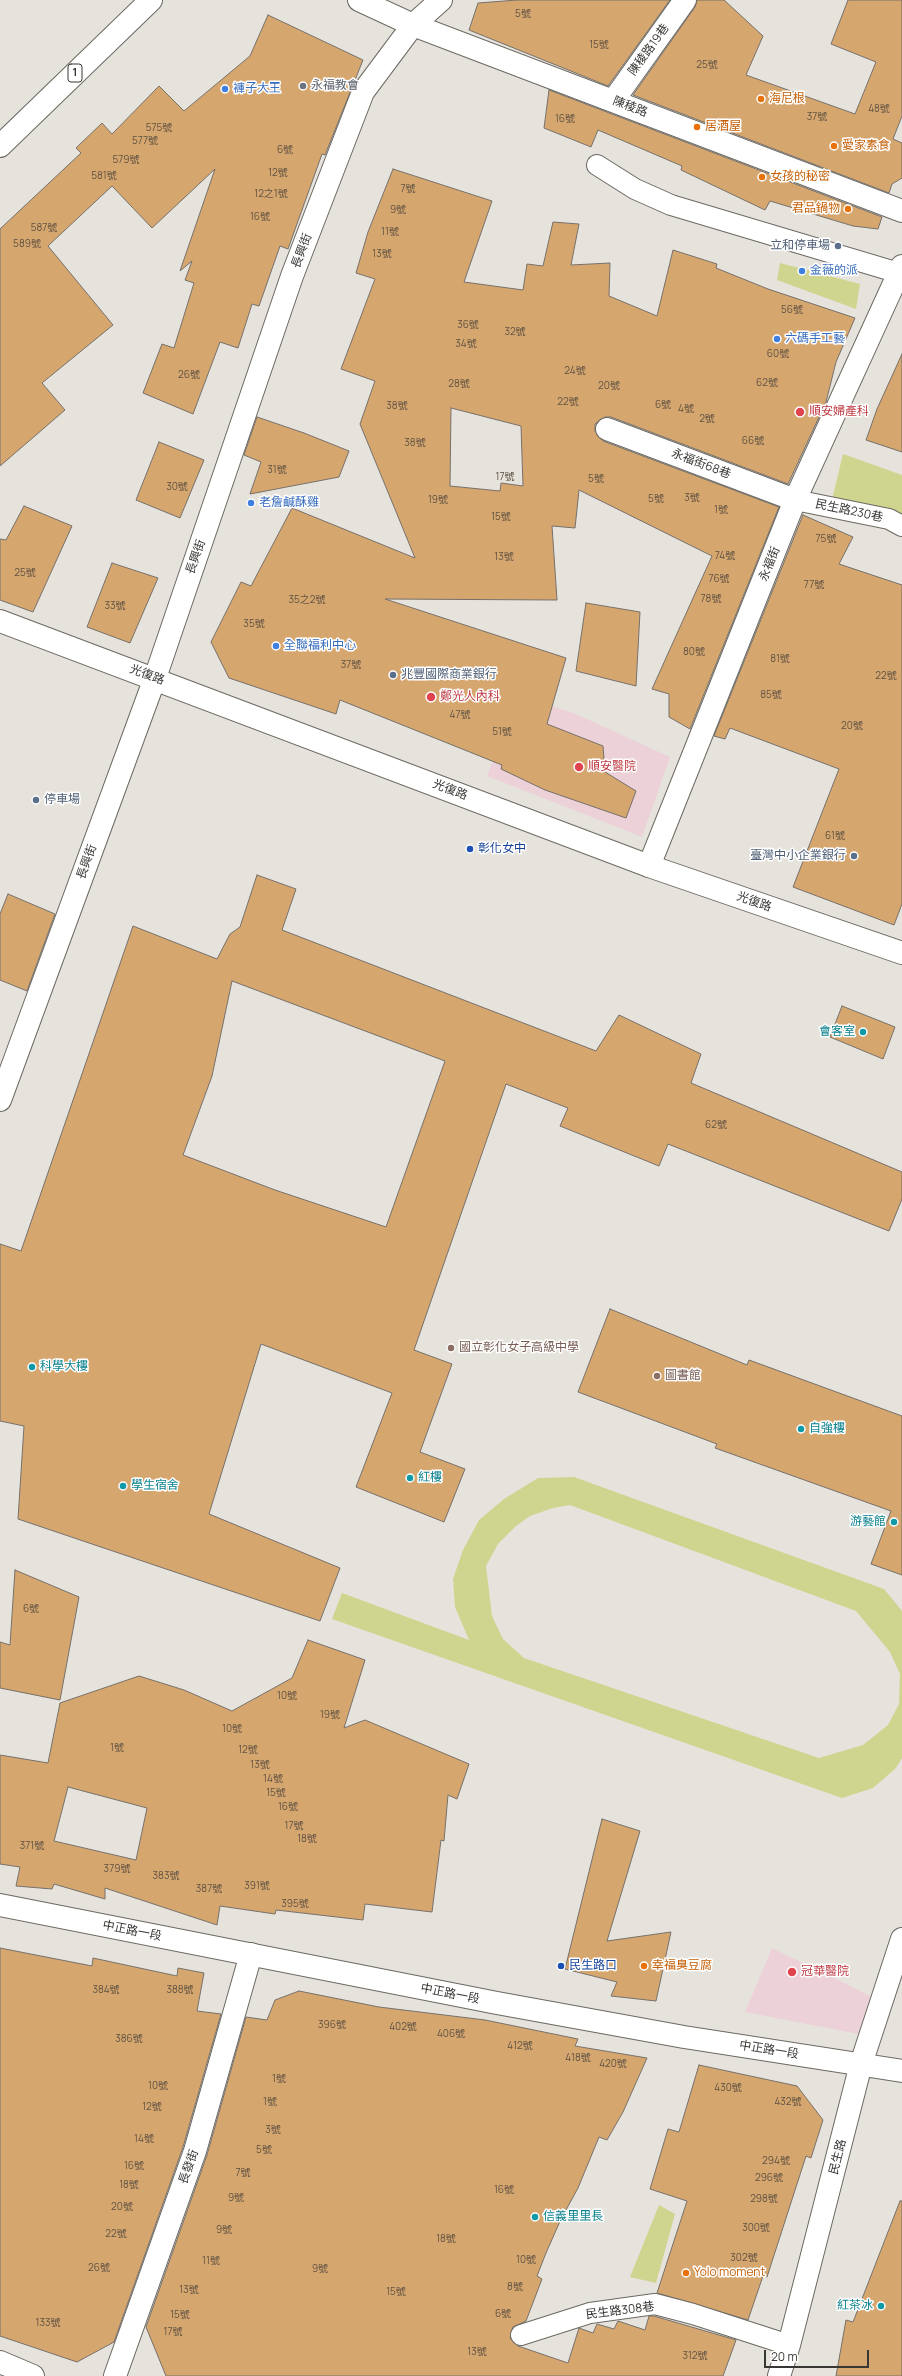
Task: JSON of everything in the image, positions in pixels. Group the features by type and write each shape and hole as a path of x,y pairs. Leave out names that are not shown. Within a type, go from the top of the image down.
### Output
{"street":[{"name":"1","path":"0,146 151,0"},
{"name":"陳稜路","path":"359,0 413,25 902,211"},
{"name":"長興街","path":"0,1100 155,678 292,276 363,92 413,25 441,0"},
{"name":"陳稜路19巷","path":"613,101 685,0"},
{"name":"永福街","path":"649,866 795,500 901,269"},
{"name":"永福街68巷","path":"607,429 795,500"},
{"name":"光復路","path":"0,621 155,678 649,866 902,953"},
{"name":"中正路一段","path":"0,1905 497,2003 684,2037 902,2071"},
{"name":"民生路","path":"778,2376 789,2345 862,2064 902,1939"},
{"name":"長發街","path":"116,2376 195,2151 251,1954"},
{"path":"0,2362 34,2376"}],"lane":[{"path":"597,165 635,189 671,205 901,269"},
{"name":"民生路230巷","path":"795,500 890,519 902,526"},
{"name":"民生路308巷","path":"521,2336 590,2312 655,2304 693,2314 789,2345"}],"shaded area":[{"name":"順安醫院","path":"518,695 576,714 670,757 642,837 487,776"},
{"name":"冠華醫院","path":"772,1948 871,1996 858,2034 745,2012"}],"green space":[{"path":"780,263 860,284 856,309 777,280"},
{"path":"843,454 902,475 902,534 830,508"},
{"path":"574,1477 884,1589 902,1611 902,1758 896,1768 873,1788 842,1798 332,1619 342,1593 469,1640 455,1607 453,1579 463,1550 479,1520 504,1499 538,1478","holes":["570,1505 856,1611 890,1652 900,1674 899,1704 888,1725 863,1745 819,1758 524,1658 503,1639 492,1616 486,1566 498,1544 516,1526 530,1516 553,1508"]},
{"path":"659,2205 675,2214 656,2283 630,2277"}],"building":[{"path":"517,0 670,0 608,86 469,30 478,3"},
{"path":"697,0 724,0 763,36 746,75 855,114 876,62 831,44 848,0 902,0 902,116 893,139 902,143 902,178 892,184 889,193 633,95 695,7"},
{"path":"268,15 363,60 325,155 322,154 288,249 280,246 259,306 252,304 238,348 220,342 193,414 143,393 162,344 174,348 194,283 185,280 192,261 180,271 215,169 152,228 112,186 48,246 113,325 42,383 65,410 0,466 0,229 81,153 76,148 102,123 112,134 159,86 184,111 250,56"},
{"path":"549,90 882,217 878,229 853,226 770,201 765,210 681,170 682,166 598,130 591,147 544,128"},
{"path":"393,169 492,201 464,282 523,290 527,264 543,266 553,222 579,224 571,265 610,263 609,296 657,316 673,250 717,264 716,268 768,289 855,318 836,362 826,402 788,484 611,417 605,417 595,424 595,431 603,441 779,507 690,729 669,717 669,694 652,689 712,556 579,490 575,528 552,526 557,600 385,599 566,658 547,724 603,746 605,772 636,791 626,818 545,790 501,769 502,765 340,700 336,714 229,678 211,642 241,582 251,586 292,508 415,558 360,424 375,381 341,369 375,279 356,273 368,232","holes":["451,408 521,426 523,486 501,483 500,491 450,486"]},
{"path":"902,354 902,452 866,440 877,409"},
{"path":"257,417 304,433 349,451 339,477 250,494 261,462 244,455"},
{"path":"159,442 204,460 180,518 136,500"},
{"path":"24,506 72,526 33,612 0,600 0,539 6,540"},
{"path":"803,515 853,537 839,564 902,585 902,904 894,925 793,887 839,769 730,728 725,739 714,736"},
{"path":"112,563 158,578 130,643 87,627"},
{"path":"586,603 640,612 636,686 576,671"},
{"path":"257,875 296,889 282,930 596,1051 619,1015 701,1054 691,1083 902,1172 902,1199 889,1231 668,1144 659,1166 560,1126 568,1108 506,1084 414,1350 452,1364 420,1452 465,1469 444,1522 356,1487 392,1393 261,1344 209,1514 340,1568 320,1621 18,1519 24,1426 0,1421 0,1244 21,1251 133,926 217,959 230,934 240,927","holes":["232,981 445,1061 386,1227 275,1190 183,1155 212,1076"]},
{"path":"8,894 55,914 27,991 0,980 0,914"},
{"name":"會客室","path":"842,1006 895,1027 883,1059 830,1037"},
{"path":"610,1309 747,1365 749,1360 902,1416 902,1575 871,1564 891,1511 715,1448 717,1444 578,1392"},
{"path":"15,1570 79,1597 60,1700 0,1688 0,1642 10,1645"},
{"path":"308,1640 365,1660 344,1728 365,1720 469,1764 457,1799 448,1795 444,1841 441,1840 432,1912 365,1904 363,1920 276,1910 275,1914 220,1906 217,1925 105,1888 105,1899 54,1884 52,1889 16,1886 20,1867 0,1864 0,1755 48,1763 60,1703 139,1676 184,1690 232,1711 292,1678","holes":["68,1787 147,1808 136,1860 54,1841"]},
{"path":"602,1819 640,1831 607,1941 671,1932 656,2001 611,1996 617,1982 565,1969"},
{"path":"0,1948 92,1966 93,1958 177,1976 178,1968 204,1973 197,2011 221,2014 183,2147 114,2342 77,2362 0,2336"},
{"path":"299,1991 379,2007 485,2020 578,2039 575,2046 647,2058 623,2112 607,2140 599,2137 578,2188 561,2219 546,2253 537,2276 542,2279 526,2321 513,2327 510,2338 518,2346 568,2363 579,2328 593,2333 597,2324 614,2329 618,2321 645,2330 649,2316 654,2316 736,2340 723,2376 166,2376 146,2327 207,2155 246,2017 267,2020 275,2000"},
{"path":"699,2065 797,2086 823,2120 811,2158 806,2156 767,2277 763,2276 748,2320 657,2293 687,2201 650,2189 668,2129 679,2132"},
{"path":"900,2201 902,2201 902,2376 836,2376 846,2320 853,2322"}],"place":[{"name":"永福教會","path":"303,86"},
{"name":"褲子大王","path":"225,89"},
{"name":"海尼根","path":"761,99"},
{"name":"居酒屋","path":"697,127"},
{"name":"愛家素食","path":"834,146"},
{"name":"女孩的秘密","path":"762,177"},
{"name":"君品鍋物","path":"848,209"},
{"name":"立和停車場","path":"838,246"},
{"name":"金薇的派","path":"802,271"},
{"name":"六碼手工藝","path":"777,339"},
{"name":"順安婦產科","path":"800,412"},
{"name":"老詹鹹酥雞","path":"251,503"},
{"name":"全聯福利中心","path":"276,646"},
{"name":"兆豐國際商業銀行","path":"393,675"},
{"name":"鄭光人內科","path":"431,697"},
{"name":"順安醫院","path":"579,767"},
{"name":"停車場","path":"36,800"},
{"name":"彰化女中","path":"470,849"},
{"name":"臺灣中小企業銀行","path":"854,856"},
{"name":"會客室","path":"863,1032"},
{"name":"國立彰化女子高級中學","path":"451,1348"},
{"name":"科學大樓","path":"32,1367"},
{"name":"圖書館","path":"657,1376"},
{"name":"自強樓","path":"801,1429"},
{"name":"紅樓","path":"410,1478"},
{"name":"學生宿舍","path":"123,1486"},
{"name":"游藝館","path":"894,1522"},
{"name":"民生路口","path":"561,1966"},
{"name":"幸福臭豆腐","path":"644,1966"},
{"name":"冠華醫院","path":"792,1972"},
{"name":"信義里里長","path":"535,2217"},
{"name":"Yolo moment","path":"686,2273"},
{"name":"紅茶冰","path":"881,2306"}]}
